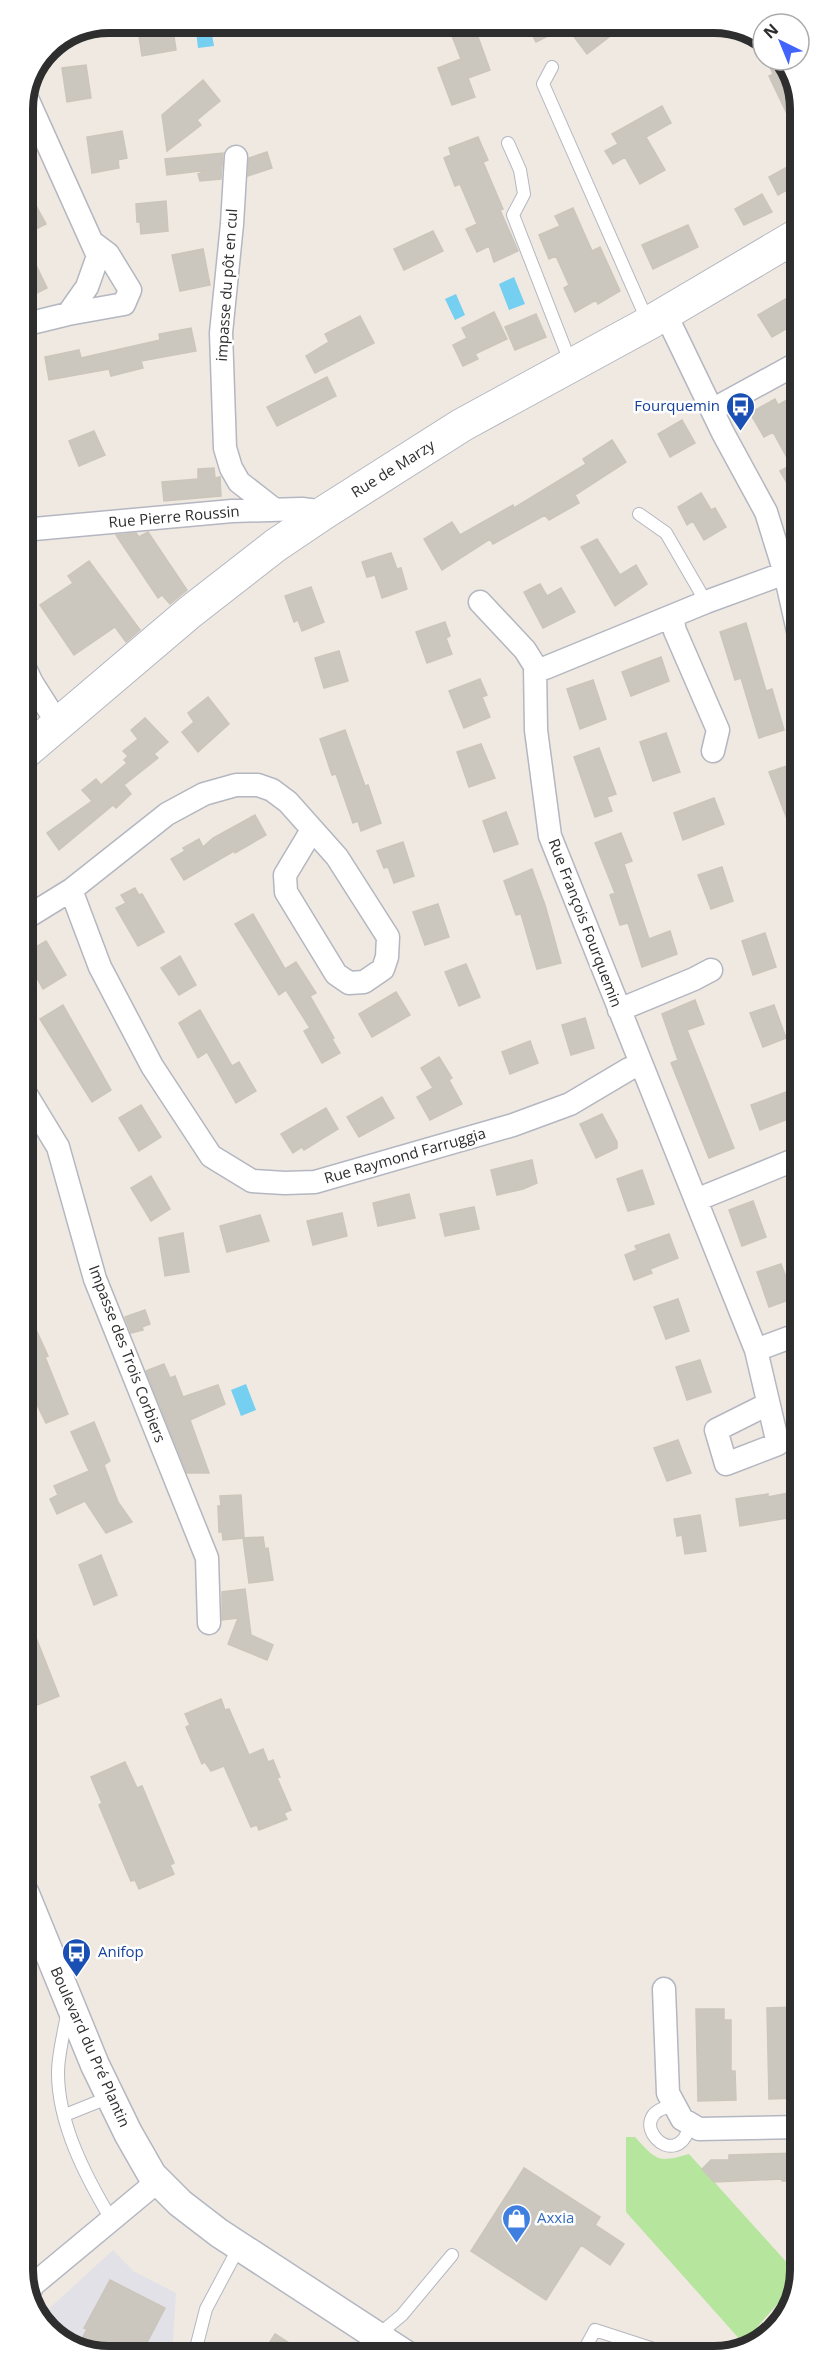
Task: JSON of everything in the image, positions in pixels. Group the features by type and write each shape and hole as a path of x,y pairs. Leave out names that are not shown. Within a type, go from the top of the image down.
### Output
{"main road":[{"name":"Rue de Marzy","path":"33,745 190,612 276,546 325,512 462,425 657,318 790,241"}],"street":[{"path":"33,112 98,256 87,287 68,314"},
{"name":"impasse du pôt en cul","path":"236,157 221,333 221,368 225,448 231,468 239,482"},
{"path":"33,323 124,304 130,290 108,254 91,241"},
{"path":"657,318 690,365 723,434 766,512 790,595"},
{"path":"712,410 790,367"},
{"path":"232,511 239,482 275,510"},
{"name":"Rue Pierre Roussin","path":"33,529 232,511 302,509 325,512"},
{"path":"480,602 525,650 535,666 545,668 706,602 785,573"},
{"path":"672,617 675,631 718,730 713,752"},
{"name":"Rue François Fourquemin","path":"535,666 536,730 550,836 756,1350 768,1404"},
{"path":"33,686 58,724"},
{"path":"33,913 71,890 167,814 204,794 236,785 258,785 272,790 288,802 337,857 388,937 387,957 383,969 364,982 349,983 336,975 286,892 285,876 312,830"},
{"name":"Rue Raymond Farruggia","path":"71,890 100,967 152,1066 211,1156 252,1181 315,1182 502,1128 570,1104 629,1068 640,1065"},
{"path":"619,1010 694,980 711,970"},
{"name":"Impasse des Trois Corbiers","path":"33,1105 58,1146 95,1279 207,1557 209,1623"},
{"path":"696,1200 790,1162"},
{"path":"756,1350 790,1337"},
{"name":"Boulevard du Pré Plantin","path":"33,1913 110,2097 152,2175 180,2203 239,2247 392,2346"},
{"path":"664,1989 668,2093 682,2119 699,2129 790,2127"},
{"path":"35,2283 158,2181"}],"lane":[{"path":"552,66 543,84 657,318"},
{"path":"508,143 520,170 524,194 513,215 571,365"},
{"path":"690,365 688,376 712,423 723,434"},
{"path":"639,514 666,533 706,602"},
{"path":"69,2001 58,2072 60,2099 86,2178 111,2219"},
{"path":"65,2115 110,2097"},
{"path":"674,2106 661,2108 652,2116 650,2128 655,2139 665,2146 677,2145 687,2137 690,2125"},
{"path":"197,2346 206,2309 239,2247"},
{"path":"377,2336 402,2315 452,2255"},
{"path":"586,2346 595,2330 644,2346"}],"shaded area":[{"path":"113,2250 133,2271 176,2293 173,2346 104,2346 89,2343 71,2336 59,2327 46,2312"}],"green space":[{"path":"626,2137 635,2137 648,2151 659,2158 671,2159 689,2154 790,2266 786,2294 747,2338 741,2341 626,2212"}],"water":[{"path":"196,33 212,33 214,46 198,48"},
{"path":"514,277 525,304 509,310 499,284"},
{"path":"456,294 465,315 455,320 445,299"},
{"path":"246,1384 256,1410 241,1416 231,1390"}],"building":[{"path":"139,33 173,33 176,50 142,56"},
{"path":"451,33 477,33 490,70 468,78 475,97 452,105 438,68 461,59"},
{"path":"531,33 554,33 536,42"},
{"path":"573,33 614,33 587,54"},
{"path":"86,65 91,98 67,102 62,68"},
{"path":"772,72 780,72 784,80 789,99 790,120 769,76 773,74"},
{"path":"203,80 220,101 197,120 201,125 167,151 162,115"},
{"path":"662,106 671,123 646,137 665,170 640,184 625,157 613,164 605,151 618,144 612,134"},
{"path":"122,131 127,158 118,160 119,168 92,173 87,137"},
{"path":"478,137 488,160 483,162 518,251 494,262 489,246 477,252 466,229 477,224 460,184 455,186 444,158 451,155 449,148"},
{"path":"267,152 272,168 248,176 249,158"},
{"path":"223,153 221,179 200,181 198,174 209,170 167,175 165,159"},
{"path":"790,165 790,188 778,195 769,177"},
{"path":"762,194 772,212 744,225 735,209"},
{"path":"166,201 168,231 141,234 140,222 137,222 136,204"},
{"path":"33,202 46,224 33,230"},
{"path":"573,208 592,251 600,247 620,291 598,304 596,300 575,312 564,288 569,285 556,256 549,259 539,235 560,226 555,216"},
{"path":"688,225 698,247 653,269 642,245"},
{"path":"433,231 443,251 404,270 394,249"},
{"path":"203,249 210,285 180,291 172,255"},
{"path":"33,259 47,288 33,295"},
{"path":"789,297 790,299 790,327 772,337 758,315"},
{"path":"494,312 507,339 475,354 478,359 463,366 453,345 467,338 462,328"},
{"path":"536,314 546,337 515,350 505,327"},
{"path":"360,316 374,343 315,373 306,356 329,342 325,334"},
{"path":"191,328 196,351 141,361 143,368 111,376 109,369 49,380 45,357 79,350 81,358 160,340 159,334"},
{"path":"327,377 336,396 277,426 267,407"},
{"path":"790,398 790,419 787,421 790,427 790,463 773,432 764,437 750,413 775,399 778,405"},
{"path":"682,420 695,443 670,457 658,434"},
{"path":"94,431 105,455 79,466 69,441"},
{"path":"612,440 626,462 575,495 579,503 549,520 545,515 493,544 490,539 442,570 424,539 452,522 460,535 513,505 514,508 586,464 583,459"},
{"path":"790,466 790,488 780,471"},
{"path":"214,468 215,478 220,477 221,496 164,501 162,482 198,479 198,469"},
{"path":"701,493 711,510 715,508 726,527 704,540 693,521 687,525 678,507"},
{"path":"148,532 187,590 170,604 162,595 158,598 116,535 136,533 139,537"},
{"path":"597,539 620,575 636,565 647,584 615,606 581,547"},
{"path":"391,553 397,569 401,568 407,589 382,598 375,575 367,577 362,562"},
{"path":"89,561 140,630 126,642 115,627 74,655 40,605 73,583 68,576"},
{"path":"540,584 547,596 561,588 575,612 543,628 524,592"},
{"path":"311,587 324,622 302,631 298,620 294,622 285,596"},
{"path":"445,622 450,636 446,638 452,654 427,663 416,632"},
{"path":"746,623 766,691 772,689 784,730 759,738 741,678 735,680 720,632"},
{"path":"339,651 348,681 324,688 315,658"},
{"path":"661,657 669,681 631,696 622,672"},
{"path":"480,679 487,695 482,697 490,717 464,728 449,691"},
{"path":"593,680 606,719 580,729 567,689"},
{"path":"208,697 229,724 198,752 182,732 194,722 188,713"},
{"path":"145,718 168,742 154,754 158,758 124,785 131,794 116,808 113,805 59,850 47,833 92,801 82,790 96,779 101,785 127,763 124,760 128,756 123,751 138,739 131,730"},
{"path":"345,730 381,823 361,831 358,821 353,823 336,774 332,775 320,739"},
{"path":"666,733 680,772 653,781 640,742"},
{"path":"481,744 495,778 469,787 457,752"},
{"path":"599,748 616,794 607,797 612,811 595,817 574,757"},
{"path":"790,765 790,827 769,772"},
{"path":"714,798 724,824 683,840 674,813"},
{"path":"506,812 518,844 494,852 483,821"},
{"path":"255,815 266,835 184,880 171,859 185,851 183,848 199,839 203,847 213,838"},
{"path":"621,833 632,861 624,864 649,939 670,931 677,954 642,967 628,923 620,925 610,895 615,893 595,843"},
{"path":"403,842 414,876 394,883 388,867 384,868 377,851"},
{"path":"722,867 733,901 711,909 698,875"},
{"path":"532,869 545,905 561,963 537,969 521,914 516,915 504,881"},
{"path":"135,888 139,895 142,894 164,932 138,946 116,908 126,903 121,895"},
{"path":"438,904 449,937 425,945 413,912"},
{"path":"253,914 285,969 296,962 316,993 310,996 340,1053 322,1063 304,1031 310,1028 286,990 279,995 235,924"},
{"path":"765,933 776,967 753,975 742,941"},
{"path":"46,941 66,975 43,989 33,971 33,949"},
{"path":"180,956 196,985 179,995 161,968"},
{"path":"466,964 480,997 459,1006 445,972"},
{"path":"396,992 410,1015 372,1037 359,1014"},
{"path":"695,1000 704,1024 687,1030 734,1148 709,1158 671,1063 678,1060 662,1014"},
{"path":"63,1005 111,1090 92,1102 40,1019"},
{"path":"774,1005 786,1038 763,1047 750,1013"},
{"path":"200,1010 232,1066 239,1062 256,1091 236,1103 207,1052 198,1058 179,1023"},
{"path":"585,1018 594,1048 571,1055 562,1025"},
{"path":"530,1041 538,1063 510,1074 502,1052"},
{"path":"439,1057 452,1078 449,1080 462,1104 430,1120 417,1097 433,1088 421,1068"},
{"path":"789,1091 790,1118 760,1130 751,1105"},
{"path":"382,1097 394,1118 359,1137 347,1117"},
{"path":"141,1105 161,1137 139,1151 119,1118"},
{"path":"326,1108 338,1129 304,1150 302,1147 293,1153 281,1134"},
{"path":"602,1114 617,1142 617,1148 596,1158 580,1124"},
{"path":"532,1160 537,1183 497,1195 491,1170"},
{"path":"642,1170 654,1204 628,1211 617,1179"},
{"path":"151,1176 170,1209 151,1221 131,1188"},
{"path":"409,1194 415,1218 378,1226 373,1203"},
{"path":"753,1201 766,1237 742,1246 729,1210"},
{"path":"474,1207 479,1229 445,1236 440,1214"},
{"path":"342,1213 347,1236 313,1245 307,1221"},
{"path":"260,1215 269,1241 227,1252 220,1226"},
{"path":"183,1233 189,1272 165,1276 159,1238"},
{"path":"669,1234 678,1258 650,1269 652,1273 634,1280 625,1255 637,1250 635,1246"},
{"path":"781,1264 790,1288 790,1299 769,1307 757,1272"},
{"path":"678,1299 689,1331 666,1339 654,1307"},
{"path":"145,1310 150,1324 142,1327 143,1330 131,1333 125,1317"},
{"path":"33,1323 48,1356 45,1357 68,1414 46,1423 33,1396"},
{"path":"700,1360 711,1392 687,1400 676,1367"},
{"path":"164,1364 170,1378 175,1376 183,1397 218,1385 225,1404 190,1420 209,1473 187,1473 146,1371"},
{"path":"94,1422 110,1461 104,1465 118,1502 132,1522 106,1533 85,1501 57,1514 50,1499 58,1495 54,1486 89,1471 71,1432"},
{"path":"678,1440 691,1473 667,1481 654,1448"},
{"path":"790,1493 790,1518 740,1526 736,1499 768,1494 768,1497"},
{"path":"241,1495 244,1538 223,1540 222,1532 219,1532 220,1496"},
{"path":"700,1515 706,1551 685,1554 682,1535 677,1536 674,1519"},
{"path":"263,1537 265,1549 268,1548 273,1580 249,1583 243,1538"},
{"path":"101,1555 117,1595 94,1605 79,1565"},
{"path":"245,1589 251,1635 273,1645 267,1660 228,1644 238,1618 222,1620 222,1592"},
{"path":"37,1640 59,1696 33,1707 33,1642"},
{"path":"221,1699 225,1710 229,1709 249,1755 263,1749 268,1762 273,1760 280,1777 277,1778 291,1810 284,1813 287,1819 259,1830 257,1825 251,1827 224,1766 211,1771 205,1762 202,1764 186,1727 190,1725 185,1714"},
{"path":"125,1762 137,1788 142,1786 174,1863 170,1865 174,1874 139,1889 135,1880 131,1881 127,1872 99,1805 102,1803 91,1777"},
{"path":"790,2007 790,2098 769,2099 767,2008"},
{"path":"696,2009 724,2009 724,2020 731,2020 731,2071 735,2071 736,2100 698,2101"},
{"path":"790,2153 790,2181 782,2181 782,2179 714,2182 702,2169 711,2160 729,2160 729,2155"},
{"path":"524,2168 600,2217 595,2225 624,2244 610,2265 581,2245 546,2300 471,2251"},
{"path":"110,2280 165,2308 145,2346 104,2346 89,2343 81,2340 87,2329 84,2328"},
{"path":"275,2334 294,2346 267,2346"}],"place":[{"name":"Fourquemin","path":"741,432"},
{"name":"Anifop","path":"77,1978"},
{"name":"Axxia","path":"516,2244"}]}
